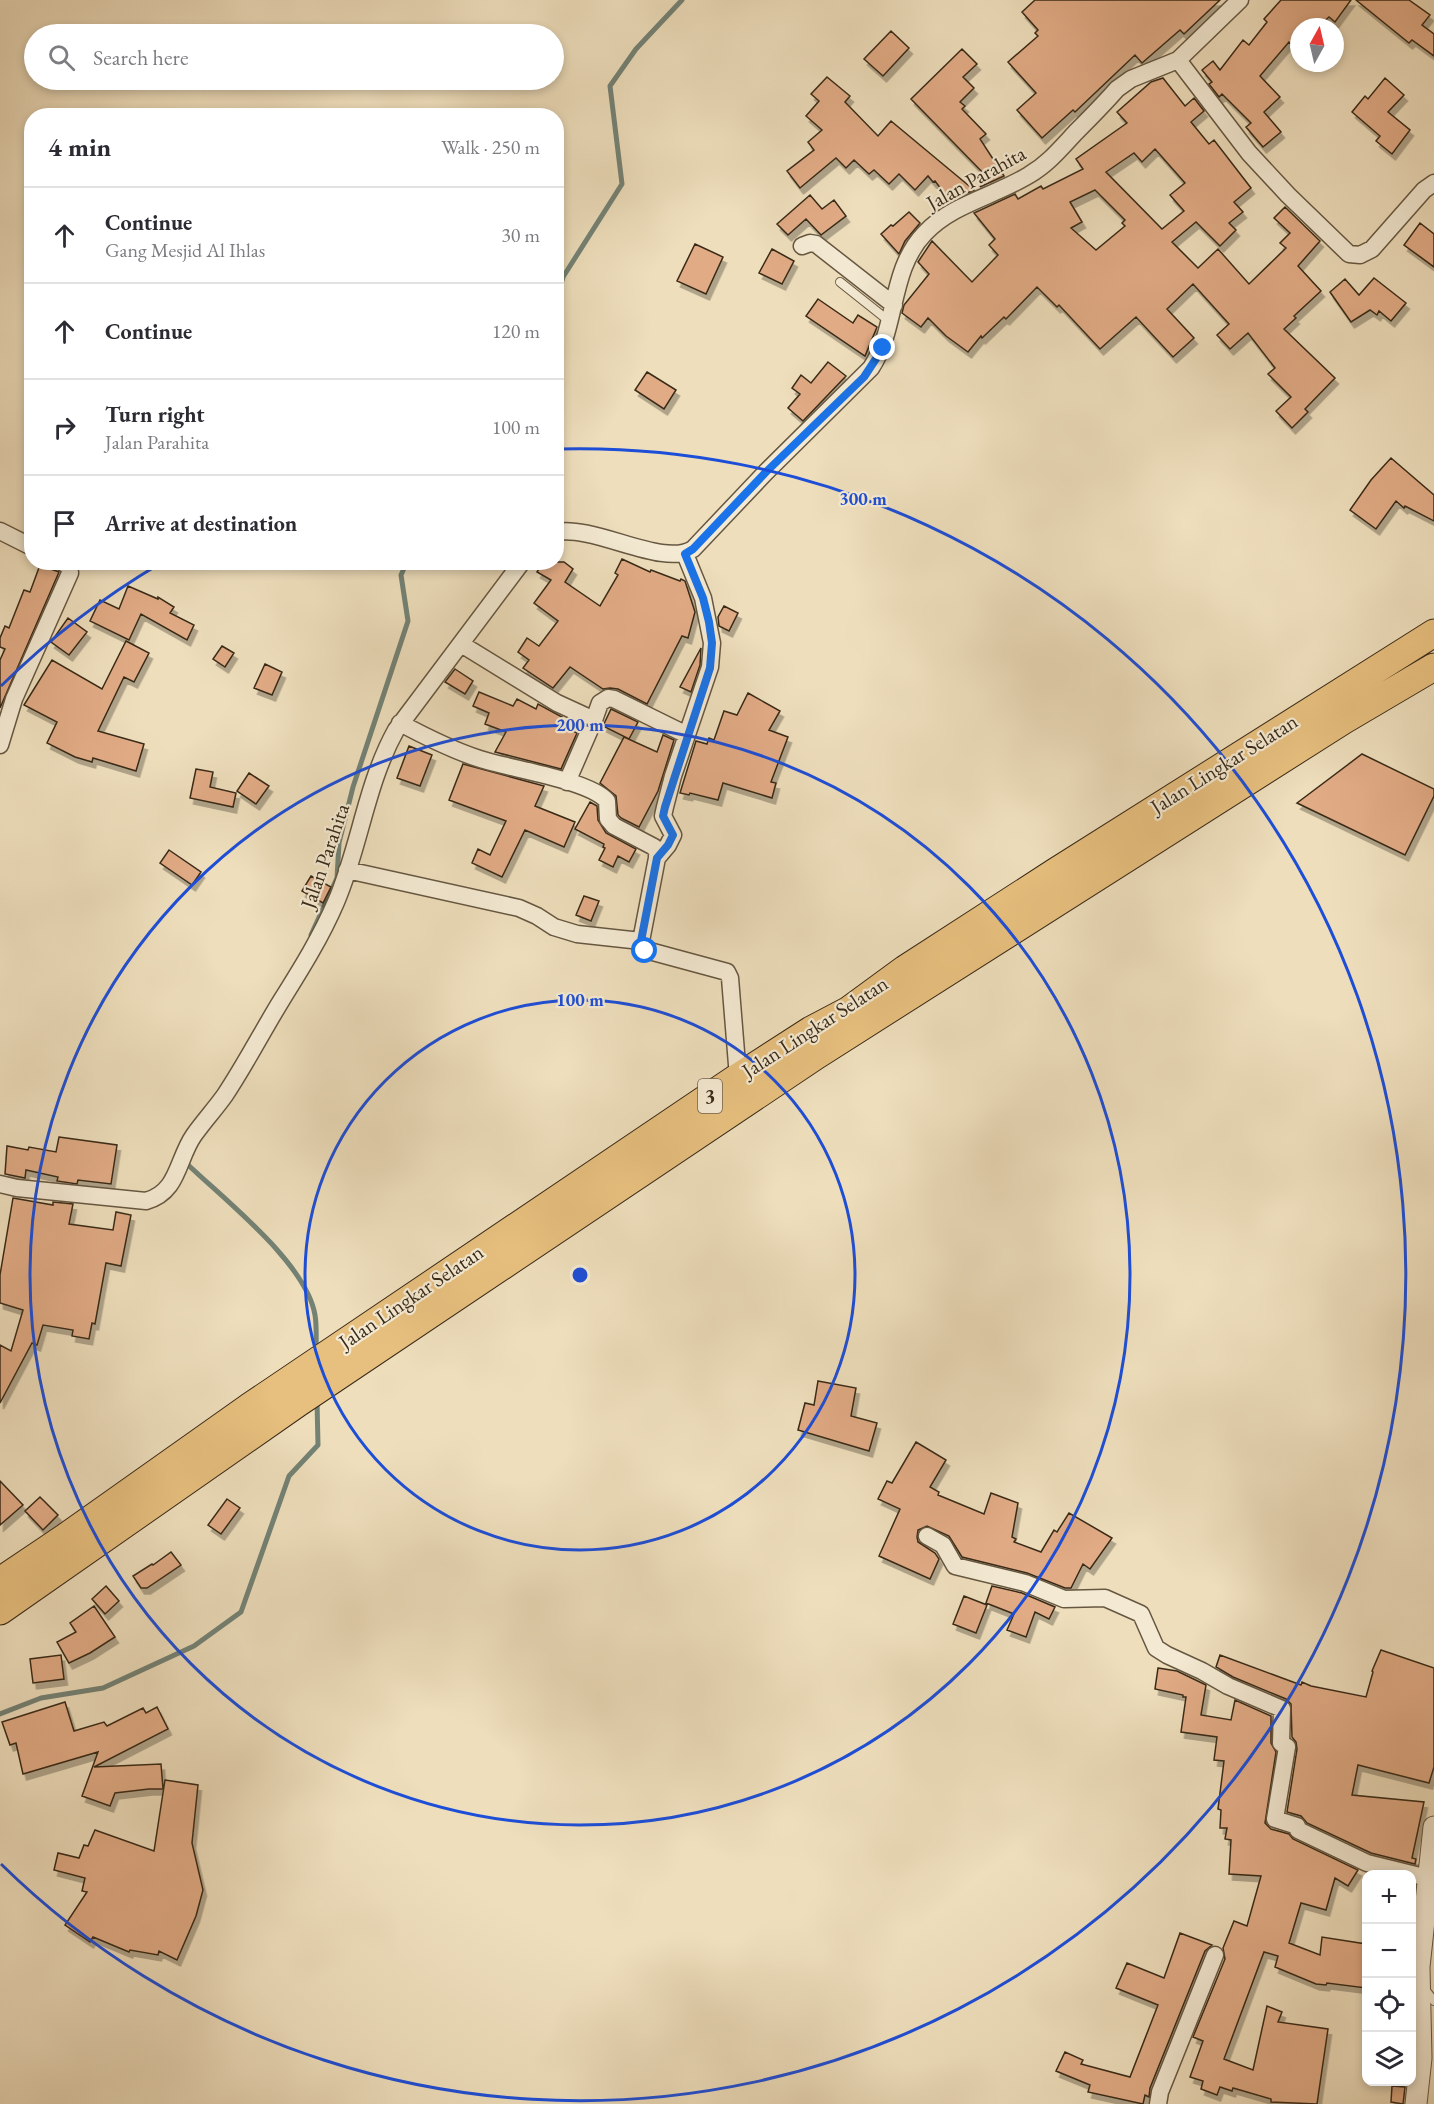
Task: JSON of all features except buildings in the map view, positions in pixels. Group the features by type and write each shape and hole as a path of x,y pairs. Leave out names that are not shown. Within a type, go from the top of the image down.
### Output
{"main road":[{"name":"Jalan Lingkar Selatan","path":"0,1611 745,1088 811,1030 849,1010 905,969 1055,872 1434,633"},
{"name":"Jalan Lingkar Selatan","path":"0,1581 249,1407 745,1088 955,966 1344,720 1434,667"}],"street":[{"name":"Jalan Parahita","path":"685,554 693,549 813,425 864,377 883,348 905,265 916,243 925,233 956,210 1006,187 1046,164 1118,89 1131,79 1178,60 1240,0"},
{"path":"1178,60 1249,153 1288,195 1349,254 1360,255 1372,249 1424,190 1434,183"},
{"path":"802,246 810,243 816,244 892,313"},
{"path":"0,531 24,543"},
{"path":"564,532 600,536 670,555 685,554 703,598 712,643 710,668 673,776 663,816 673,835 657,858"},
{"path":"0,745 14,699 70,570"},
{"name":"Jalan Parahita","path":"0,1184 17,1188 146,1201 153,1199 168,1188 193,1136 225,1095 315,945 337,899 383,754 400,723 516,570"},
{"path":"461,644 557,702 594,720"},
{"path":"567,782 600,704 608,698 687,735"},
{"path":"400,723 467,755 567,782 603,796 607,801 610,823 649,843 657,852 657,858 641,941 642,949 720,968 727,972 730,978 745,1088"},
{"path":"347,870 519,908 554,927 577,934 641,941"},
{"path":"927,1536 943,1545 955,1566 1025,1583 1064,1599 1105,1598 1141,1614 1156,1648 1227,1686 1282,1709 1281,1743 1287,1747 1275,1819 1298,1826 1298,1830 1367,1863 1428,1878"},
{"path":"1416,2104 1421,2058 1419,1980 1434,1827"},
{"path":"1158,2104 1160,2092 1215,1955"}],"lane":[{"path":"840,282 892,313"},
{"path":"1419,1980 1434,2001"}],"waterway":[{"path":"564,275 622,184 610,86 636,49 682,0"},
{"path":"311,935 337,878 339,843 353,787 408,621 401,575 403,570"},
{"path":"184,1161 260,1232 296,1274 308,1295 315,1315 316,1353"},
{"path":"0,1714 41,1698 103,1688 194,1646 241,1612 289,1476 318,1445 317,1401"}],"route":[{"path":"645,951 642,949 641,941 657,858 673,835 665,823 663,816 665,807 673,776 710,668 712,643 709,622 703,598 685,554 693,549 766,472 864,377 883,348"}]}
